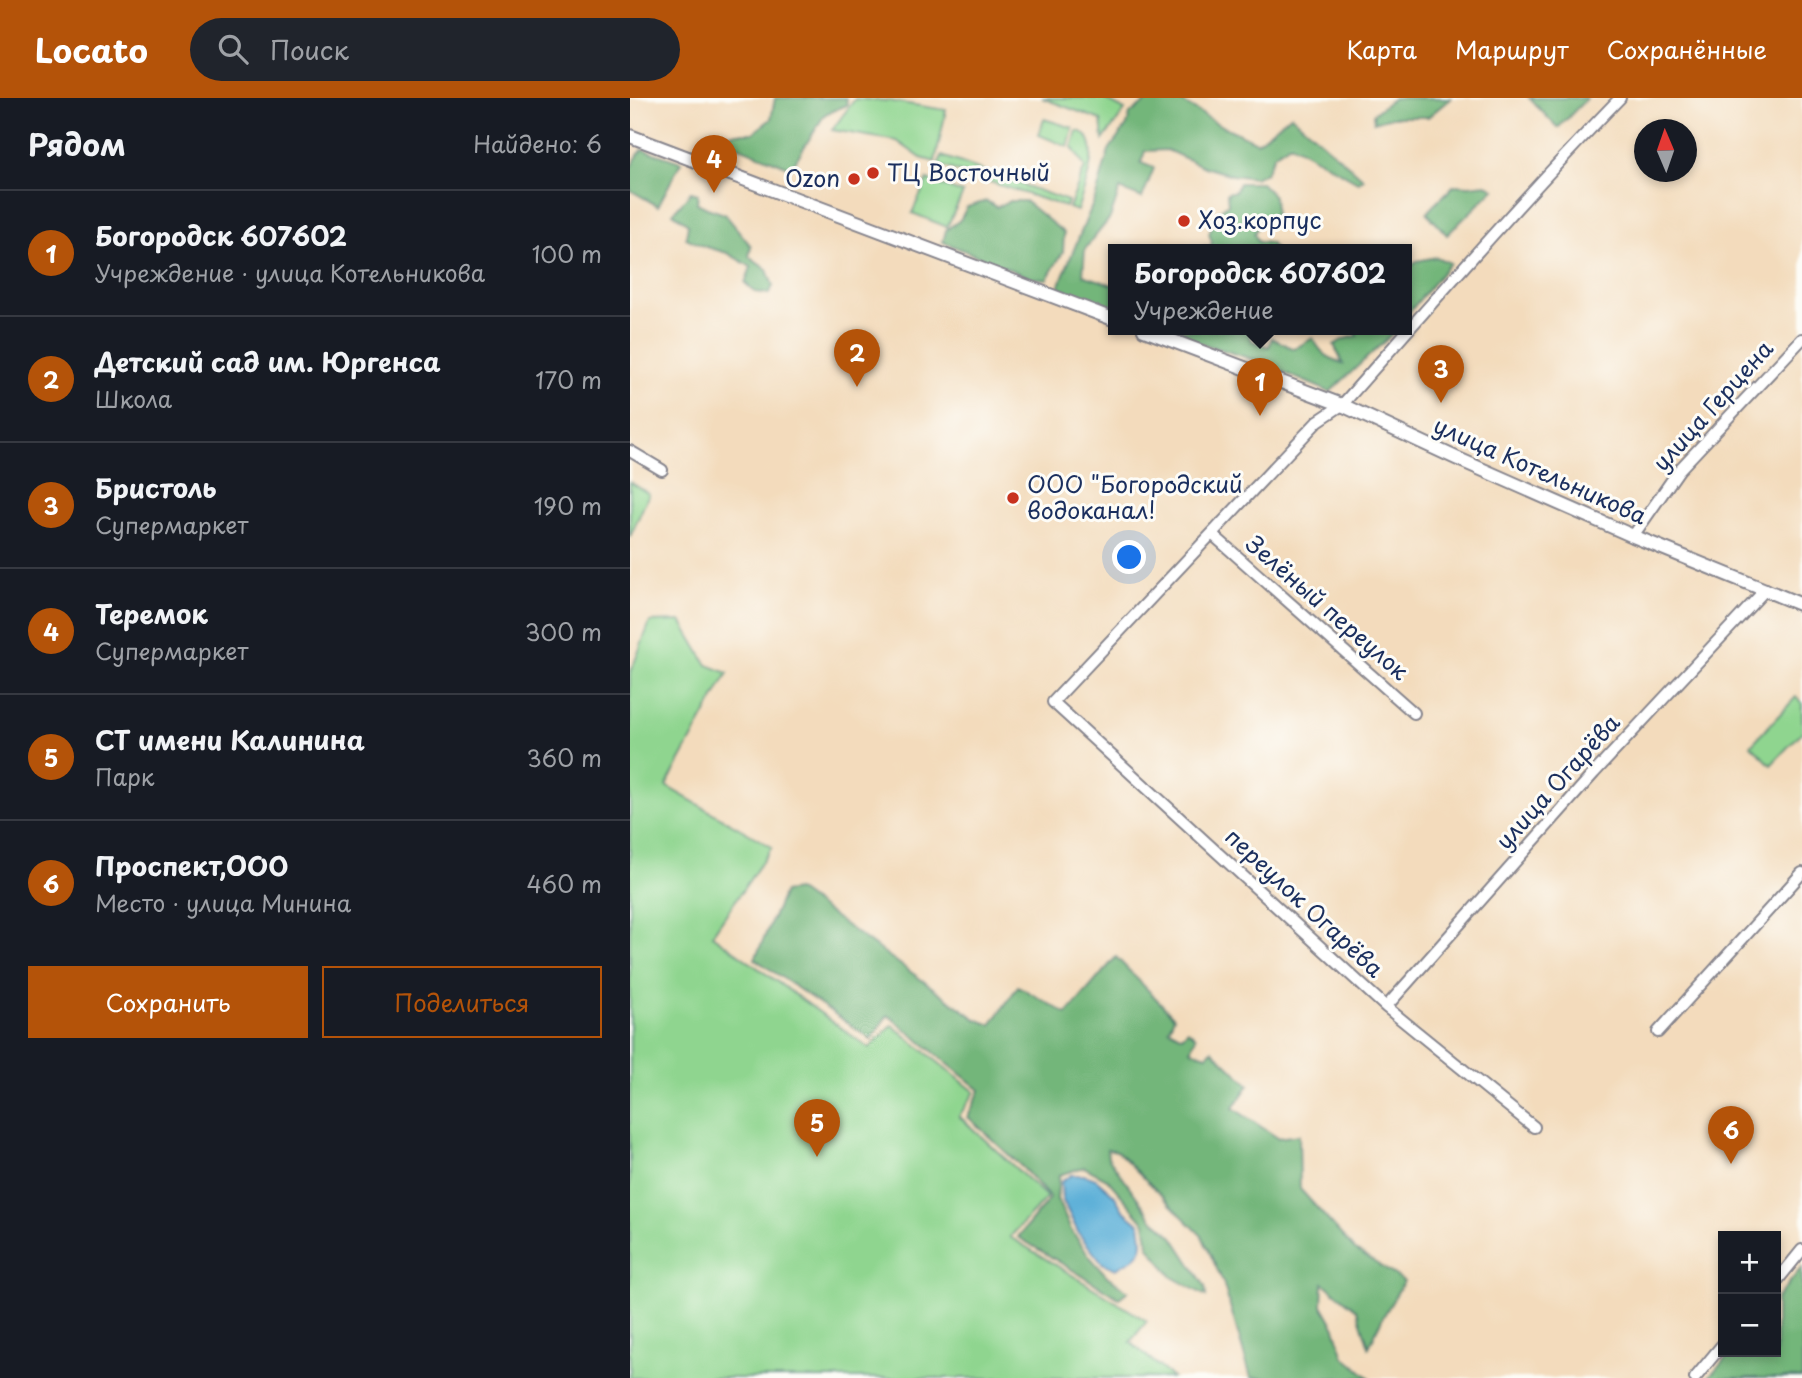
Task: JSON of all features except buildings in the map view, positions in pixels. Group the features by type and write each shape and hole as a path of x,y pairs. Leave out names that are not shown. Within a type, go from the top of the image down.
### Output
{"street":[{"path":"1412,326 1620,98"},
{"path":"630,136 1108,317"},
{"name":"улица Котельникова","path":"1157,335 1342,405 1633,536 1802,605"},
{"path":"1212,534 1318,421 1342,405 1404,335"},
{"name":"улица Герцена","path":"1633,536 1679,470 1802,339"},
{"path":"630,450 662,470"},
{"name":"переулок Огарёва","path":"1212,534 1053,702 1386,1007 1534,1127"},
{"name":"Зелёный переулок","path":"1212,534 1414,713"},
{"name":"улица Огарёва","path":"1386,1007 1594,773 1766,589"},
{"path":"1658,1032 1802,873"},
{"path":"1781,1276 1802,1250"},
{"path":"1695,1378 1718,1350"}],"green space":[{"path":"775,98 846,98 847,105 825,114 791,168 717,138 734,133 753,133 771,119"},
{"path":"1042,98 1103,98 1125,110 1103,140 1101,120"},
{"path":"1151,98 1176,98 1220,125 1257,142 1291,115 1364,179 1358,182 1290,144 1274,155 1266,173 1254,178 1207,168 1167,150 1145,151 1141,163 1154,168 1142,198 1120,189 1110,218 1085,249 1083,275 1108,283 1108,306 1058,288 1096,196 1109,150 1127,125 1130,114"},
{"path":"1394,98 1451,98 1428,117 1392,117 1374,122 1373,114"},
{"path":"1529,98 1587,98 1558,128"},
{"path":"855,99 946,110 935,162 921,158 897,141 832,130"},
{"path":"1044,119 1073,128 1068,147 1039,135"},
{"path":"1077,131 1086,135 1092,154 1077,211 1069,208 1085,167 1072,147"},
{"path":"642,149 681,162 658,206 630,190 630,168"},
{"path":"942,156 1068,201 1066,207 938,165"},
{"path":"927,180 963,193 947,227 912,213"},
{"path":"1239,183 1261,183 1274,196 1275,215 1255,220 1259,224 1254,234 1258,242 1271,244 1211,244 1209,234 1217,213 1228,204 1227,193 1236,191"},
{"path":"1486,184 1494,189 1447,235 1427,213 1454,185"},
{"path":"691,192 698,194 697,203 725,214 751,246 749,257 767,270 773,286 769,294 755,292 745,283 751,267 727,253 686,238 688,224 673,213"},
{"path":"986,201 997,207 1010,201 1025,201 1064,233 1063,252 1047,279 1031,278 943,242 946,230 960,220 967,207"},
{"path":"1436,257 1450,263 1412,309 1412,266 1417,261"},
{"path":"1177,335 1250,335 1252,341 1269,347 1272,338 1294,349 1313,338 1325,354 1343,364 1334,345 1356,335 1390,335 1330,392 1252,359"},
{"path":"630,482 649,494 630,537"},
{"path":"681,621 707,665 728,673 666,786 772,847 712,935 869,1048 892,1025 975,1092 959,1116 1047,1197 1010,1237 1147,1321 1130,1342 1173,1378 630,1378 630,674 650,622"},
{"path":"1796,697 1802,703 1802,732 1771,765 1751,745"},
{"path":"797,890 976,1019 991,1025 1018,986 1067,1014 1116,957 1174,1017 1169,1029 1182,1036 1188,1030 1196,1037 1191,1050 1207,1055 1212,1050 1249,1085 1233,1108 1278,1138 1299,1135 1300,1189 1354,1249 1404,1281 1369,1347 1357,1310 1323,1283 1322,1305 1335,1328 1344,1357 1370,1378 1251,1378 1223,1282 1202,1236 1117,1151 1107,1149 1108,1157 1152,1218 1173,1237 1205,1286 1206,1296 1172,1277 1149,1247 1145,1223 1107,1179 1084,1167 1059,1175 1057,1199 1071,1230 1091,1258 1107,1276 1128,1291 1119,1298 1018,1237 1050,1198 1023,1168 968,1117 980,1090 888,1015 871,1039 755,959 784,892"},
{"path":"1802,1267 1802,1378 1708,1378 1727,1357 1781,1357 1781,1293"}],"water":[{"path":"1071,1175 1085,1175 1096,1179 1114,1195 1123,1210 1140,1224 1140,1252 1116,1269 1102,1263 1079,1234 1062,1199 1061,1182"}],"place":[{"name":"ТЦ Восточный","path":"873,173"},
{"name":"Ozon","path":"854,179"},
{"name":"Теремок","path":"714,193"},
{"name":"Хоз.корпус","path":"1184,221"},
{"name":"Детский сад им. Юргенса","path":"857,387"},
{"name":"Бристоль","path":"1441,403"},
{"name":"Богородск 607602","path":"1260,416"},
{"name":"ООО \"Богородский водоканал!","path":"1013,498"},
{"name":"СТ имени Калинина","path":"817,1157"},
{"name":"Проспект,ООО","path":"1731,1164"}]}
